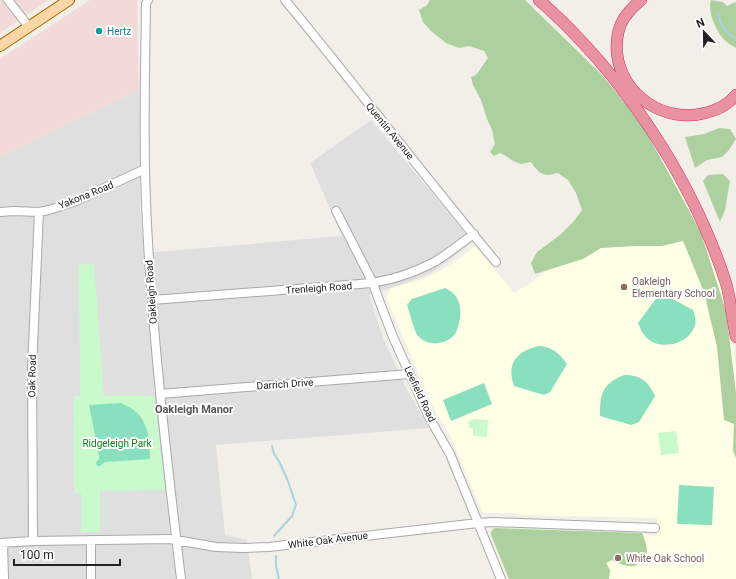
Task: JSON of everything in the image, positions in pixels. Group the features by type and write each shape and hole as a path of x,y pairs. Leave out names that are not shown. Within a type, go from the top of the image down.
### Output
{"highway":[{"path":"539,0 578,38 615,80 646,123 668,158 687,191 718,262 731,304 736,337"},
{"path":"641,0 631,9 619,28 616,48 617,60 625,80 641,99 665,112 688,116 705,113 723,107 736,95"}],"main road":[{"path":"0,46 69,0"}],"street":[{"path":"8,0 29,27"},
{"name":"Quentin Avenue","path":"285,0 496,262"},
{"name":"Oakleigh Road","path":"146,1 145,169 147,224 160,394 181,579"},
{"name":"Yakona Road","path":"0,212 39,212 76,202 145,169"},
{"name":"Leefield Road","path":"336,211 373,283 393,337 429,417 450,454 501,579"},
{"name":"Oak Road","path":"33,541 32,368 39,212"},
{"name":"Trenleigh Road","path":"152,300 386,281 422,268 474,234"},
{"name":"Darrich Drive","path":"160,394 410,374"},
{"name":"White Oak Avenue","path":"2,543 33,541 170,539 216,547 256,548 478,523 500,522 655,528"},
{"path":"91,540 91,579"},
{"path":"2,543 4,579"}],"shaded area":[{"path":"0,0 49,0 0,33"},
{"path":"90,0 137,0 139,90 0,157 0,59"},
{"path":"139,90 140,205 144,253 342,236 310,163 371,120 473,242 431,273 369,295 384,340 405,386 429,428 216,445 225,535 247,540 252,579 0,579 0,157"},
{"name":"Oakleigh Elementary School","path":"627,105 658,148 695,216 723,286 732,329 736,371 736,579 509,579 491,535 494,528 642,533 657,537 657,518 484,513 450,435 436,412 424,387 386,297 391,288 420,280 436,273 455,262 475,246 514,293 529,284 611,219"}],"green space":[{"path":"430,0 525,0 600,73 640,121 701,233 726,311 736,393 736,458 733,451 734,424 724,420 717,347 704,292 683,241 662,246 601,248 583,259 535,274 531,263 537,252 560,235 574,221 582,210 576,193 568,180 558,173 545,175 538,171 531,162 521,164 500,153 494,156 490,152 495,144 492,130 471,77 476,75 488,58 484,51 469,46 459,48 446,43 431,31 423,22 419,10 427,5"},
{"path":"711,0 723,2 727,6 735,2 736,3 736,48 724,40 716,28 710,9"},
{"path":"719,128 730,129 736,139 729,150 722,157 707,160 695,168 685,137 704,134"},
{"path":"723,174 730,181 725,210 720,222 703,181 708,175"},
{"name":"Ridgeleigh Park","path":"79,264 94,264 104,396 154,396 165,490 100,491 100,532 81,532 81,493 74,493 73,396 80,395"},
{"path":"445,288 454,295 459,304 460,321 458,328 453,336 444,342 426,342 418,336 407,305 412,299"},
{"path":"665,295 693,310 696,321 694,328 685,339 665,345 658,344 646,337 640,329 638,323 658,296"},
{"path":"539,346 555,351 567,364 550,392 544,395 514,386 511,371 515,359 519,355 531,348"},
{"path":"624,375 635,376 643,380 650,386 655,396 639,422 631,425 600,416 601,402 604,391 611,382"},
{"path":"484,383 492,404 451,421 443,400"},
{"path":"121,403 133,410 143,421 148,433 150,459 105,462 100,466 97,466 96,462 99,459 99,456 89,405"},
{"path":"474,419 488,420 487,437 473,436 473,429 469,427 468,422"},
{"path":"676,431 679,453 661,455 658,433"},
{"path":"679,485 714,487 712,525 677,524"},
{"path":"494,528 642,533 647,554 643,561 634,566 625,565 612,560 606,563 610,570 609,579 509,579 491,535"}],"waterway":[{"path":"718,13 724,29 736,39"},
{"path":"272,446 274,454 279,461 288,481 296,505 292,516 274,536"},
{"path":"276,556 276,566 279,579"}],"place":[{"name":"Hertz","path":"99,31"},
{"name":"Oakleigh Elementary School","path":"624,287"},
{"name":"White Oak School","path":"618,558"}],"district":[{"name":"Oakleigh Manor","path":"194,409"}]}
